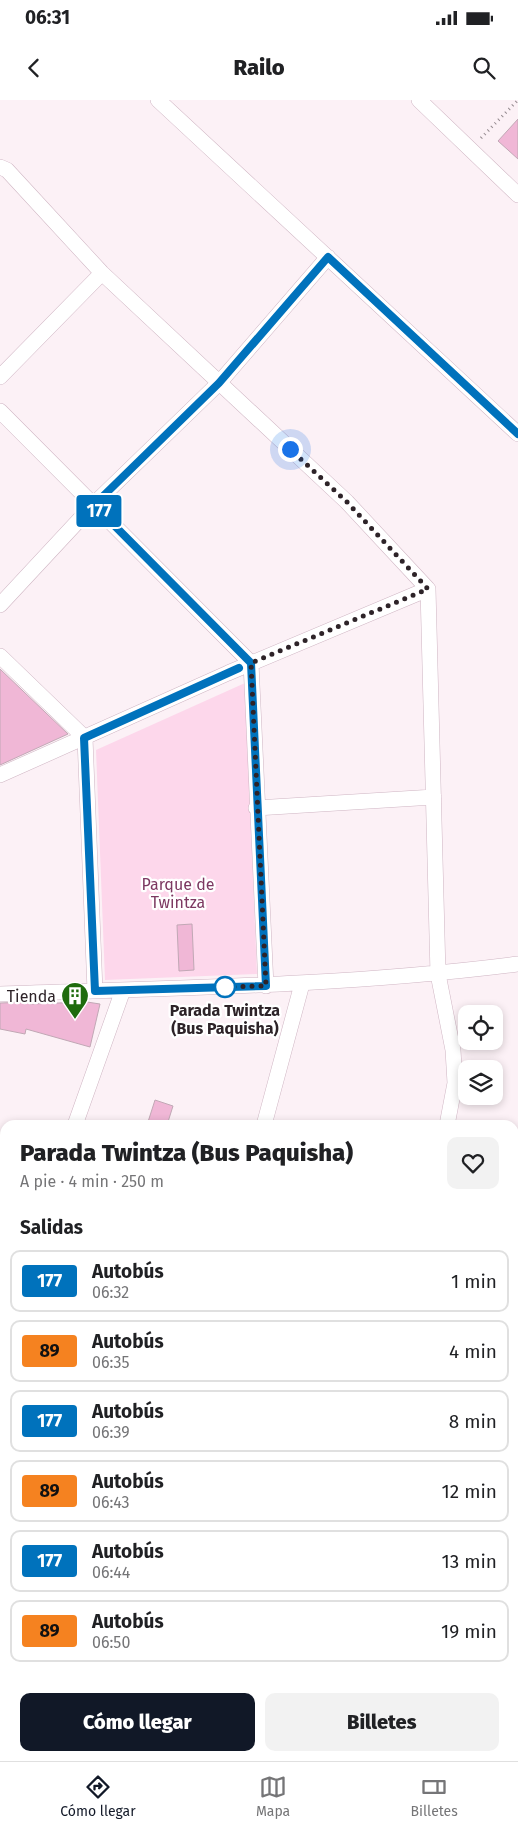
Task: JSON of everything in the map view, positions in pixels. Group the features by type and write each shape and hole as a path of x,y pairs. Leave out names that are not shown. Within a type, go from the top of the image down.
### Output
{"street":[{"path":"158,100 518,434"},
{"path":"419,100 518,195"},
{"path":"0,167 7,170 102,273 347,502 428,589 438,974 454,1050 455,1083 448,1120"},
{"path":"0,604 94,505 219,383 328,257"},
{"path":"0,377 102,273"},
{"path":"0,411 251,663 256,808 266,986"},
{"path":"0,775 251,663 428,589"},
{"path":"0,656 84,738 95,991"},
{"path":"256,808 434,796"},
{"path":"0,994 302,984 438,974 518,964"},
{"path":"265,1120 302,984"},
{"path":"77,1120 123,990"}],"path":[{"path":"470,149 518,100"}],"green space":[{"name":"Parque de Twintza","path":"245,683 257,974 105,980 96,750"}],"building":[{"path":"518,119 518,159 498,141"},
{"path":"0,669 68,734 0,765"},
{"path":"192,924 194,970 179,971 177,925"},
{"path":"30,1002 30,1004 87,1002 100,1004 90,1047 26,1029 25,1034 0,1029 0,1003"},
{"path":"155,1100 173,1106 169,1120 149,1120"}],"bus line":[{"name":"177","path":"239,668 84,738 95,991 266,986 256,808 251,663 94,505 219,383 328,257 518,434"}],"place":[{"name":"Parada Twintza (Bus Paquisha)","path":"225,987"},
{"name":"Tienda","path":"75,1020"}],"route":[{"path":"225,987 266,986 256,808 251,663 428,589 347,502 290,449"}]}
